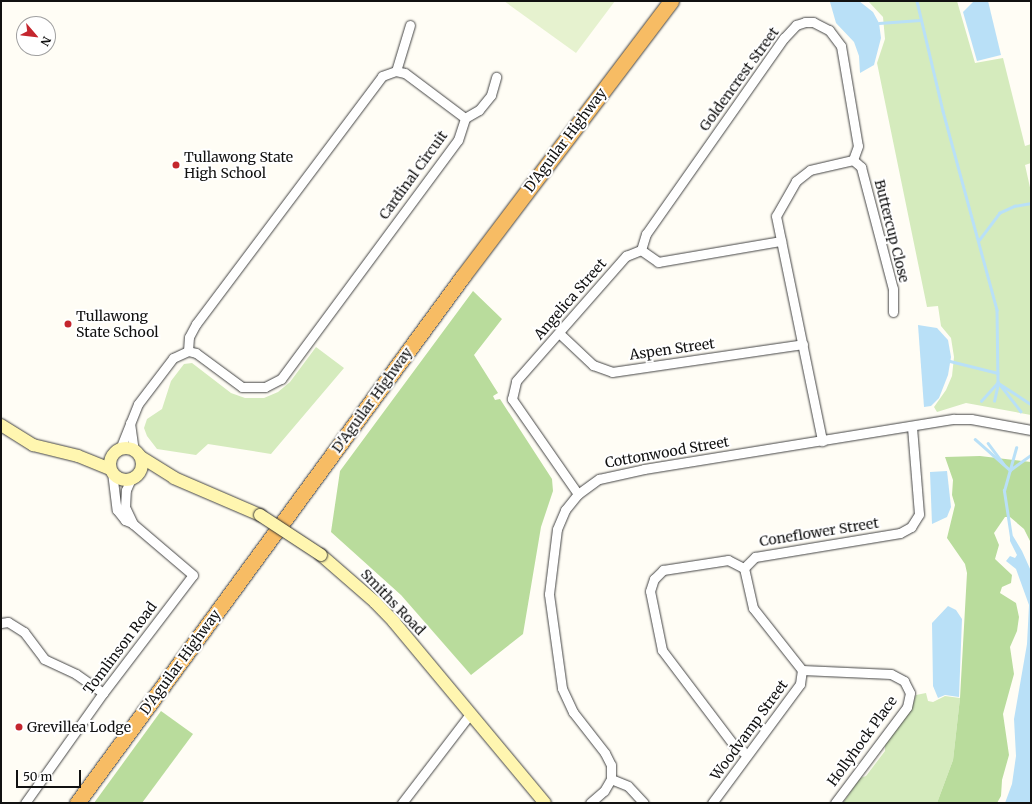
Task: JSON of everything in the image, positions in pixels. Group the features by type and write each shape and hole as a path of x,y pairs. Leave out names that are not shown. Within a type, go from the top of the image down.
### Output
{"highway":[{"name":"D'Aguilar Highway","path":"77,803 463,276 671,1"}],"main road":[{"path":"1,425 33,445 78,456 112,470 120,479 133,478 142,468 137,453 119,450 78,456"},
{"path":"112,470 111,459 119,450"},
{"name":"Smiths Road","path":"137,453 174,478 260,515 321,555 375,602 394,622 545,803"},
{"name":"Smiths Road","path":"133,478 151,475 174,478"}],"street":[{"name":"Goldencrest Street","path":"641,250 646,234 796,25 813,22 820,25 829,30 841,46 858,146 853,160"},
{"path":"396,71 410,25"},
{"path":"119,450 129,421 138,404 173,358 188,351 189,337 196,324 382,76 396,71 406,74 466,118 479,110 491,95 496,76"},
{"name":"Cardinal Circuit","path":"188,351 196,353 242,387 264,387 281,379 458,140 466,118"},
{"path":"822,441 776,216 796,181 810,170 853,160"},
{"name":"Buttercup Close","path":"853,160 861,167 893,288 893,312"},
{"path":"641,250 658,262 781,241"},
{"name":"Angelica Street","path":"578,494 512,398 516,381 626,256 641,250"},
{"name":"Aspen Street","path":"558,333 593,365 612,372 803,344"},
{"name":"Cottonwood Street","path":"611,779 611,765 605,754 573,712 562,688 553,634 549,594 557,529 565,510 578,494 599,479 954,419 971,419 1031,430"},
{"path":"129,421 137,453"},
{"name":"Coneflower Street","path":"744,568 755,557 900,533 911,527 919,514 912,427"},
{"name":"Tomlinson Road","path":"25,803 103,693 193,575 134,524 125,520 117,510 112,470"},
{"name":"Tomlinson Road","path":"133,478 126,490 125,507 134,524"},
{"path":"744,568 728,560 663,570 654,579 650,591 662,650 733,744 747,755"},
{"name":"Woodvamp Street","path":"712,803 800,684 802,670 753,608 744,568"},
{"path":"1,623 8,622 24,632 44,659 76,674 103,693"},
{"name":"Hollyhock Place","path":"802,670 891,674 904,681 910,693 907,706 834,803"},
{"path":"402,803 470,714"},
{"path":"590,803 604,791 611,779 628,786 644,803"}],"green space":[{"path":"504,1 615,1 576,53"},
{"path":"868,1 957,1 975,63 1003,58 1025,146 1031,144 1031,163 1025,165 1031,192 1031,415 966,403 937,412 934,407 946,390 952,376 954,357 951,338 941,326 938,306 927,307 877,63 885,39 883,17"},
{"path":"473,291 502,319 474,355 498,393 493,396 495,400 500,399 552,479 553,491 541,527 523,634 471,675 401,595 331,532 340,471"},
{"path":"316,347 344,368 271,454 208,444 196,455 157,449 147,436 144,428 147,419 162,409 171,381 184,364 192,363 231,393 245,398 264,398 278,392 290,382"},
{"path":"980,456 1031,462 1031,543 1024,529 1010,517 1005,517 994,533 999,545 995,559 1012,575 1011,583 1002,587 1000,593 1016,603 1019,617 1017,631 1010,647 1014,674 1003,714 1009,755 1002,780 1001,796 997,803 937,803 953,760 960,698 967,573 965,564 947,538 955,505 952,495 953,480 945,457"},
{"path":"926,693 928,701 933,702 945,696 960,698 953,760 937,803 843,803 860,778 866,776 885,751 885,745 911,710 916,695"},
{"path":"161,711 193,734 142,803 94,803"}],"water":[{"path":"859,1 873,12 879,23 881,38 874,65 860,73 859,56 854,42 836,23 830,2"},
{"path":"974,1 988,1 1001,55 977,61 963,12"},
{"path":"918,325 937,328 948,340 951,357 948,375 939,398 931,406 924,407"},
{"path":"947,471 951,507 947,517 932,524 930,472"},
{"path":"1010,535 1013,536 1022,551 1031,571 1031,803 1005,803 1012,784 1016,756 1014,719 1027,644 1029,605 1016,569 1006,561 1010,556 1015,558 1017,555 1010,541"},
{"path":"948,606 956,610 962,619 959,697 945,695 938,698 933,686 932,623"}],"waterway":[{"path":"917,1 943,111 997,310 998,382 1021,411"},
{"path":"879,23 920,20"},
{"path":"979,240 999,213 1014,206 1031,203"},
{"path":"950,361 998,373"},
{"path":"981,401 998,382"},
{"path":"994,401 998,383"},
{"path":"1000,384 1031,404"},
{"path":"975,439 1010,470"},
{"path":"988,443 1004,464"},
{"path":"1011,537 1004,491 1016,448"},
{"path":"1010,470 1031,455"}],"place":[{"name":"Tullawong State High School","path":"176,165"},
{"name":"Tullawong State School","path":"68,324"},
{"name":"Grevillea Lodge","path":"19,727"}]}
